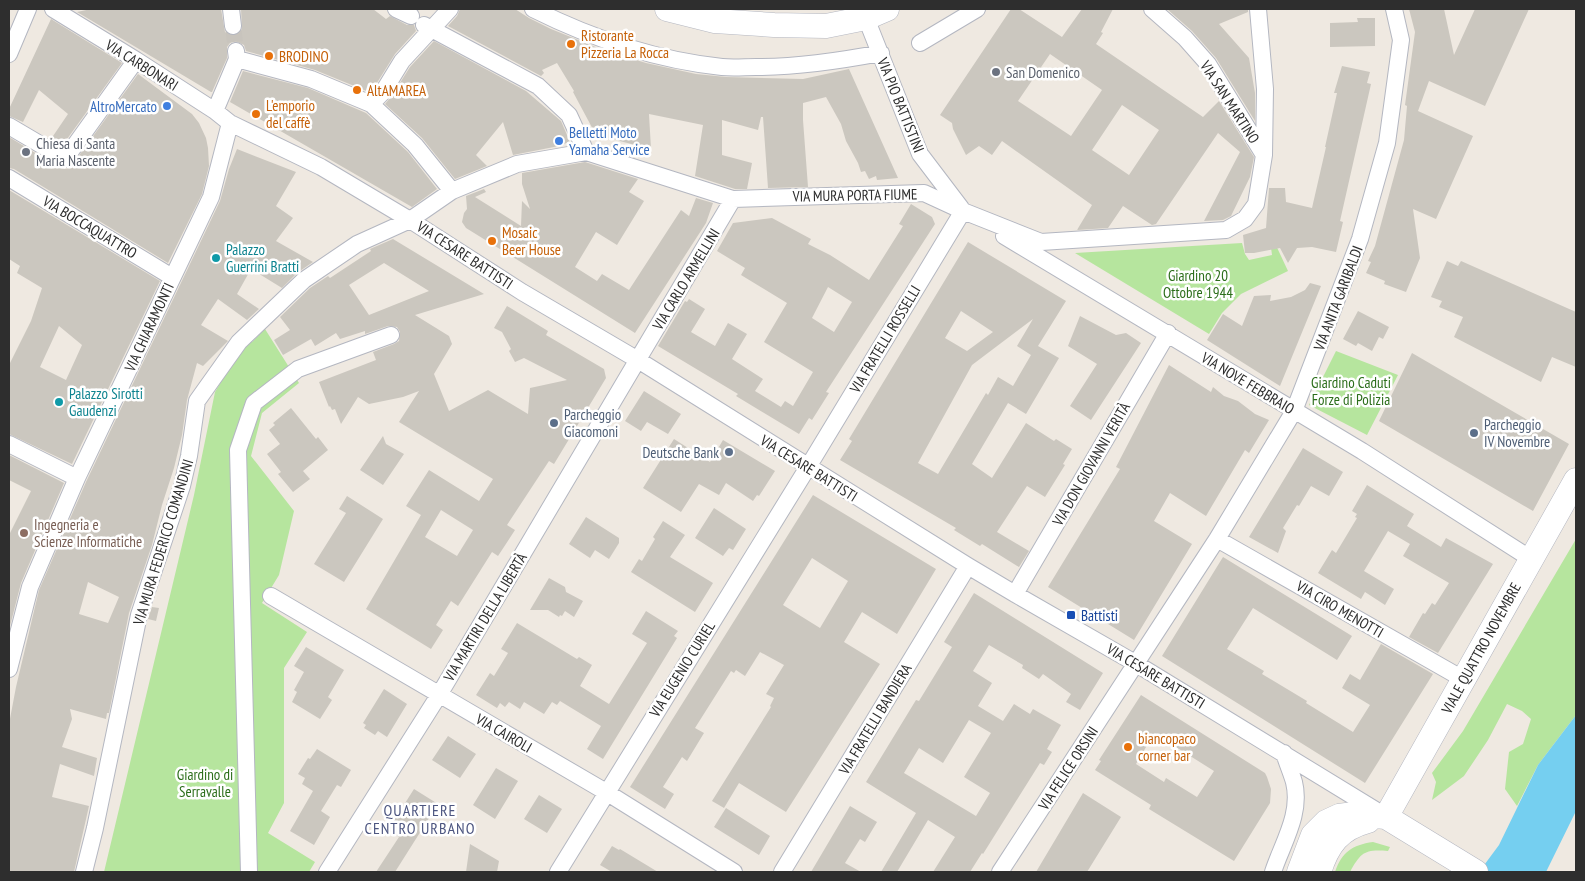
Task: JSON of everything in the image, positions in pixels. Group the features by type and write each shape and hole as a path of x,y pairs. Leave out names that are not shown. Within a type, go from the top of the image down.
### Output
{"street":[{"path":"9,54 28,9"},
{"name":"VIA CARBONARI","path":"53,9 136,60 230,123"},
{"path":"231,9 233,26"},
{"path":"416,20 450,9"},
{"path":"533,9 569,27 652,54 722,67 785,67 833,62 881,53"},
{"path":"667,9 715,21 826,26 877,13"},
{"path":"920,43 977,9"},
{"name":"VIA SAN MARTINO","path":"1152,9 1185,38 1208,64 1264,155"},
{"name":"VIA MURA PORTA FIUME","path":"410,220 452,190 517,164 586,152 733,199 924,193 963,211 1041,242 1226,230 1245,219 1256,204 1264,155 1265,89 1258,9"},
{"name":"VIA ANITA GARIBALDI","path":"1136,663 1218,539 1294,411 1360,239 1387,143 1401,40 1394,9"},
{"name":"VIA PIO BATTISTINI","path":"877,13 881,53 920,154 963,211"},
{"path":"371,104 384,92 402,61 416,20"},
{"path":"416,20 538,86 569,115 586,152"},
{"path":"214,111 236,55 311,79 371,104 415,145 452,190"},
{"path":"9,126 65,159 136,60"},
{"name":"VIA CESARE BATTISTI","path":"230,123 321,167 410,220 522,292 638,360 968,566 1136,663 1386,817"},
{"name":"VIA CHIARAMONTI","path":"9,669 30,587 77,478 211,197 230,123"},
{"name":"VIA BOCCAQUATTRO","path":"9,178 172,277"},
{"name":"VIA CARLO ARMELLINI","path":"638,360 733,199"},
{"name":"VIA NOVE FEBBRAIO","path":"963,211 1362,451 1531,559"},
{"name":"VIA FRATELLI ROSSELLI","path":"808,467 963,211"},
{"name":"VIA MURA FEDERICO COMANDINI","path":"84,872 95,828 139,616 182,486 189,456 197,401 239,342 304,280 357,244 410,220"},
{"name":"VIA DON GIOVANNI VERITÀ","path":"1014,594 1168,333"},
{"path":"249,872 238,450 254,403 298,369 391,335"},
{"name":"VIA MARTIRI DELLA LIBERTÀ","path":"327,872 439,695 638,360"},
{"path":"9,444 77,478"},
{"name":"VIA EUGENIO CURIEL","path":"558,872 808,467"},
{"name":"VIALE QUATTRO NOVEMBRE","path":"1386,817 1576,480"},
{"name":"VIA CIRO MENOTTI","path":"1218,539 1463,679"},
{"name":"VIA FRATELLI BANDIERA","path":"782,872 968,566"},
{"name":"VIA CAIROLI","path":"271,596 606,792 734,872"},
{"name":"VIA FELICE ORSINI","path":"1000,872 1136,663"},
{"path":"1271,871 1290,829 1295,801 1294,784 1284,753"},
{"path":"1299,872 1313,835 1326,822 1339,816 1354,814 1386,817 1476,872"},
{"path":"1319,872 1325,854 1338,835 1364,823 1386,817"}],"green space":[{"name":"Giardino 20 Ottobre 1944","path":"1273,239 1288,271 1241,294 1222,313 1209,334 1075,253 1242,243 1249,260 1272,255 1270,240"},
{"name":"Giardino di Serravalle","path":"265,329 299,383 262,413 251,456 294,511 279,575 262,603 307,632 284,668 284,803 268,833 315,862 309,872 104,872 194,495 215,392 242,346 249,339 252,342"},
{"name":"Giardino Caduti Forze di Polizia","path":"1336,351 1398,375 1367,435 1309,405"},
{"path":"1576,539 1576,715 1538,765 1517,806 1505,789 1509,752 1523,744 1531,719 1522,711 1507,704 1488,740 1464,776 1432,800 1436,782 1432,773 1463,731"},
{"path":"1373,842 1390,847 1388,851 1369,851 1364,853 1350,872 1335,872 1341,859 1349,851 1359,845"}],"water":[{"path":"1576,715 1576,811 1546,872 1479,872 1499,845 1538,765"}],"building":[{"path":"91,9 221,9 225,32 234,36 239,34 242,29 241,9 373,9 386,19 390,16 407,25 414,25 416,31 395,54 375,86 369,92 315,70 246,51 244,45 235,41 227,47 227,58 211,92 77,12"},
{"path":"460,9 515,9 551,29 598,48 646,63 696,74 726,77 803,79 849,69 898,178 877,180 876,176 869,179 865,171 861,172 846,141 841,124 826,97 803,103 808,187 768,188 763,117 761,117 758,130 722,120 722,155 752,163 747,189 735,189 695,176 703,125 649,114 651,149 596,135 574,91 557,63 542,70 544,73 541,76 448,26 457,16"},
{"path":"1011,9 1019,9 1062,37 1082,9 1113,9 1096,44 1203,117 1219,101 1254,157 1250,177 1231,216 1223,220 1204,221 1240,152 1218,133 1156,224 1152,225 1123,206 1108,228 1077,230 1092,205 1002,141 992,155 979,146 966,155 952,123 940,115","holes":["1050,54 1102,90 1071,136 1018,101","1122,105 1159,130 1129,175 1092,150"]},
{"path":"1167,9 1248,9 1248,12 1219,24 1249,58 1255,93 1255,121 1216,58 1192,31"},
{"path":"1409,9 1444,9 1454,55 1475,9 1529,9 1485,106 1429,81 1418,111 1473,136 1436,219 1413,209 1420,258 1406,292 1384,284 1385,281 1366,273 1371,262 1368,261 1375,246 1404,140 1407,106 1405,105 1415,32"},
{"path":"1357,18 1375,18 1375,46 1330,47 1330,23 1358,22"},
{"path":"51,19 122,63 62,146 51,139 68,114 39,90 23,122 9,116 9,109"},
{"path":"434,41 526,91 561,121 570,142 513,155 503,122 476,155 487,166 455,179 422,138 385,104 410,67"},
{"path":"1342,66 1370,72 1367,83 1371,84 1340,221 1343,222 1336,252 1312,247 1297,248 1288,263 1280,248 1245,253 1243,235 1266,228 1269,188 1285,188 1286,202 1312,208 1337,93 1334,93"},
{"path":"243,71 308,88 366,113 408,152 437,189 412,207 230,102"},
{"path":"138,74 192,114 199,123 206,138 208,148 209,166 202,194 168,263 14,169 9,168 9,137 60,168 70,168"},
{"path":"237,149 296,172 276,206 293,218 276,241 313,262 297,273 282,288 251,269 237,294 259,309 247,320 218,299 201,325 228,341 203,366 197,363 187,400 182,435 174,468 152,545 129,613 109,713 107,713 106,719 70,709 72,719 62,747 97,758 94,776 60,764 52,797 89,806 74,872 9,872 9,724 39,590 86,482 220,201","holes":["88,582 119,597 108,623 79,614"]},
{"path":"585,162 638,179 629,192 644,201 617,245 596,232 575,267 597,281 602,274 629,290 681,210 689,216 696,198 713,203 706,223 635,333 466,228 462,222 467,209 466,196 484,189 486,192 475,197 521,226 522,201 530,209 522,184 522,173"},
{"path":"9,190 160,281 72,464 9,434 9,365 31,321 42,288 17,273 20,266 9,259","holes":["59,326 82,345 66,380 40,367"]},
{"path":"911,204 932,217 935,224 826,392 829,393 812,420 809,418 799,434 736,396 738,394 658,346 685,301 687,302 689,299 705,309 691,332 715,346 728,323 747,334 732,359 763,379 755,391 781,407 785,401 793,406 813,372 764,342 787,303 741,275 745,268 717,251 733,223 772,218 811,239 808,244 830,255 869,280 903,226 899,224","holes":["828,287 852,302 834,332 812,318"]},
{"path":"393,239 484,294 415,315 449,336 452,344 434,374 449,411 488,390 528,414 530,388 567,380 524,358 515,362 502,332 494,328 507,306 548,331 546,335 604,369 606,378 554,464 549,461 507,525 515,530 498,556 492,552 458,606 451,601 436,625 443,630 431,649 366,609 421,515 406,506 429,470 479,501 493,479 399,422 419,391 403,397 369,404 358,397 341,424 335,409 332,410 329,407 319,382 376,360 373,352 399,341 400,332 397,327 388,326 365,334 365,331 340,339 336,333 315,346 311,339 283,355 274,340 290,330 280,317 310,288 328,276 330,278 371,251 370,249","holes":["384,263 429,291 369,315 349,285","441,510 473,530 457,556 425,537"]},
{"path":"968,242 1066,301 1038,346 1059,358 1026,414 1008,403 972,464 992,478 1026,423 1054,441 1056,439 1072,449 1063,464 1065,465 1045,497 1027,486 997,532 1029,551 1019,567 982,544 980,546 954,530 956,528 840,460 852,441 849,439","holes":["961,311 993,332 967,351 945,338","1033,319 1017,346 1031,355 1013,386 998,377 988,395 986,393 938,474 918,463 972,365"]},
{"path":"1447,261 1458,266 1461,261 1576,312 1576,367 1552,357 1541,382 1454,337 1463,317 1439,307 1442,301 1431,297"},
{"path":"1310,283 1321,286 1280,386 1207,340 1223,314 1242,326 1254,296 1271,295 1270,301 1291,297 1305,290"},
{"path":"1358,311 1389,327 1383,339 1379,337 1372,351 1358,343 1356,346 1343,339"},
{"path":"1080,316 1116,335 1126,333 1141,343 1091,420 1070,406 1097,364 1068,346"},
{"name":"Parcheggio IV Novembre","path":"1412,353 1569,444 1533,511 1379,421"},
{"path":"1169,365 1211,392 1213,387 1224,396 1238,401 1255,414 1269,420 1249,453 1245,450 1206,516 1170,493 1154,521 1192,544 1134,640 1048,587 1120,469 1116,467"},
{"path":"644,391 681,414 668,434 647,422 641,431 625,421"},
{"path":"291,408 316,439 318,437 328,450 303,471 310,479 293,492 278,474 281,472 267,454 280,444 269,430 275,425 273,423"},
{"path":"383,436 386,444 404,454 383,485 360,470"},
{"path":"674,439 710,462 723,440 775,471 759,496 757,495 753,501 726,483 719,495 699,484 681,512 643,488"},
{"path":"1303,448 1343,472 1329,496 1311,486 1283,528 1286,531 1278,553 1249,537"},
{"name":"Ingegneria e Scienze Informatiche","path":"9,455 64,483 21,583 9,630 9,535 31,491 9,480"},
{"path":"1367,485 1414,514 1407,526 1441,547 1446,538 1493,564 1438,653 1409,637 1423,613 1425,614 1432,603 1435,605 1449,583 1403,556 1410,544 1388,531 1364,571 1394,589 1385,605 1365,592 1361,599 1318,573 1332,550 1336,553 1357,518 1355,517 1357,514 1352,511"},
{"path":"813,495 936,569 897,634 862,612 844,642 880,664 786,812 739,783 724,808 712,801 771,707 774,698 766,694 784,665 760,652 745,676 736,670 734,673 731,671 695,728 704,733 687,761 682,757 663,787 674,794 665,809 630,787","holes":["812,558 848,581 820,628 783,605"]},
{"path":"347,496 383,519 344,582 314,564 346,513 339,509"},
{"path":"714,508 746,529 733,550 729,548 723,556 695,538"},
{"path":"586,517 619,538 619,543 609,559 595,550 590,558 569,544"},
{"path":"663,521 685,535 670,557 713,583 695,612 631,572 639,559 642,561"},
{"path":"1223,557 1352,636 1337,660 1253,608 1227,649 1264,671 1262,674 1353,732 1370,705 1342,688 1350,674 1360,680 1381,644 1433,674 1365,783 1162,656"},
{"path":"549,578 565,587 566,592 583,601 574,617 565,611 559,617 548,610 530,610"},
{"path":"974,593 1103,673 1080,710 1066,702 1071,694 1043,674 1039,679 1022,668 1023,665 989,645 973,671 992,683 978,706 1003,721 1014,704 1030,714 1033,709 1061,725 1047,749 1052,752 1044,765 1040,763 970,872 933,872 955,837 928,820 897,872 881,872 916,813 866,782 916,700 919,701 952,647 944,642","holes":["969,720 991,733 964,777 990,793 976,816 904,773 919,748 943,763"]},
{"path":"152,607 159,608 156,621 148,619"},
{"path":"646,611 678,631 674,636 677,638 603,759 587,749 601,726 560,701 557,705 552,702 544,714 524,702 520,709 509,702 505,707 500,703 497,708 476,695 490,673 494,676 508,653 501,649 517,623 577,659 579,657 592,665 580,686 609,704 647,643 632,634"},
{"path":"306,647 344,670 328,697 332,700 320,719 292,702 297,692 294,690 304,672 294,666"},
{"path":"384,689 407,704 387,737 378,731 375,735 364,728 366,725 363,723"},
{"path":"1141,695 1265,773 1271,789 1270,803 1234,861 1149,809 1151,805 1095,770 1101,761 1099,760","holes":["1152,737 1158,740 1160,737 1214,771 1197,797 1166,778 1164,782 1136,764"]},
{"path":"448,736 476,754 460,778 432,760"},
{"path":"317,749 351,770 341,787 337,785 321,811 330,817 314,845 290,831 313,791 302,784 305,778 298,774 308,758 310,759"},
{"path":"496,768 518,781 495,819 473,805"},
{"path":"414,789 438,804 395,872 376,872 399,837 388,830"},
{"path":"1083,793 1121,817 1087,872 1036,872"},
{"path":"539,795 562,809 547,833 524,819"},
{"path":"850,806 877,822 865,842 860,839 845,863 861,872 811,872"},
{"path":"726,808 770,836 759,855 714,827"},
{"path":"470,844 499,861 497,872 466,872"},
{"path":"612,846 658,872 612,872 600,865"}],"tunnel":[{"path":"233,26 236,51"}],"place":[{"name":"Ristorante Pizzeria La Rocca","path":"571,44"},
{"name":"BRODINO","path":"269,56"},
{"name":"San Domenico","path":"996,72"},
{"name":"AltAMAREA","path":"357,90"},
{"name":"AltroMercato","path":"167,106"},
{"name":"L'emporio del caffè","path":"256,114"},
{"name":"Belletti Moto Yamaha Service","path":"559,141"},
{"name":"Chiesa di Santa Maria Nascente","path":"26,152"},
{"name":"Mosaic Beer House","path":"492,241"},
{"name":"Palazzo Guerrini Bratti","path":"216,258"},
{"name":"Palazzo Sirotti Gaudenzi","path":"59,402"},
{"name":"Parcheggio Giacomoni","path":"554,423"},
{"name":"Parcheggio IV Novembre","path":"1474,433"},
{"name":"Deutsche Bank","path":"729,452"},
{"name":"Ingegneria e Scienze Informatiche","path":"24,533"},
{"name":"Battisti","path":"1071,615"},
{"name":"biancopaco corner bar","path":"1128,747"}],"district":[{"name":"QUARTIERE CENTRO URBANO","path":"420,819"}]}
